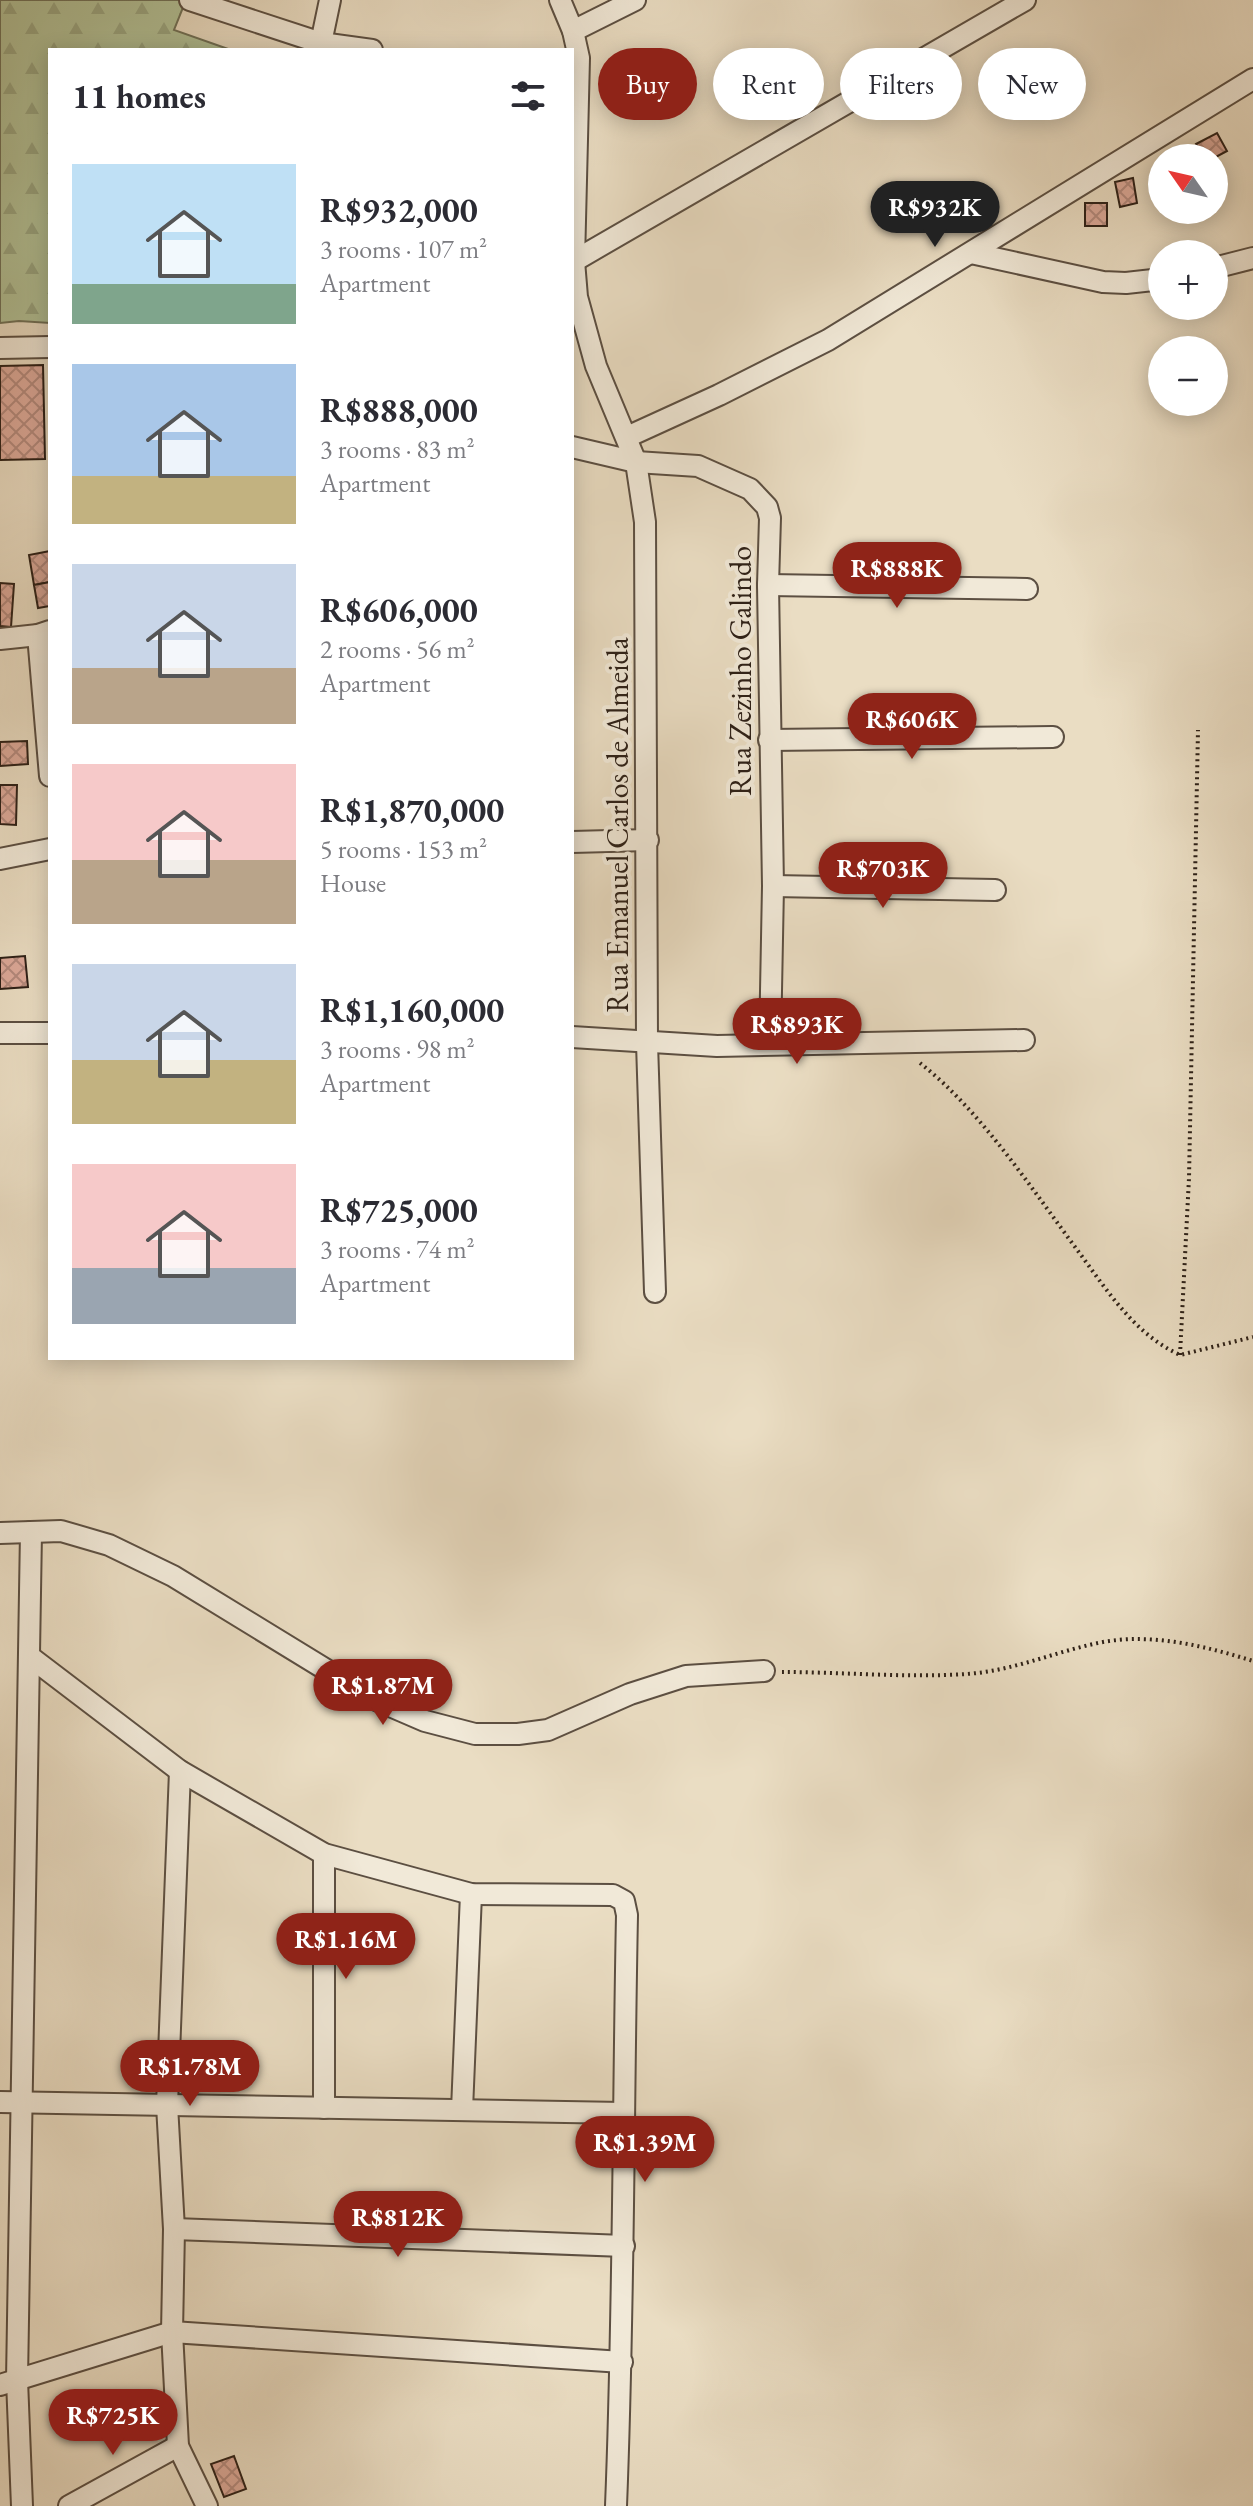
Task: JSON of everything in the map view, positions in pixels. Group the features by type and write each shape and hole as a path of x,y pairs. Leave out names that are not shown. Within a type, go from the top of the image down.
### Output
{"street":[{"path":"190,0 321,43 357,48"},
{"path":"321,43 330,0"},
{"name":"Rua Emanuel Carlos de Almeida","path":"560,0 573,31 576,59 574,261 578,336 596,366 627,437 636,462 645,522 647,1043 655,1292"},
{"path":"573,31 635,0"},
{"path":"574,261 1025,0"},
{"path":"627,437 828,340 1253,79"},
{"path":"971,253 1103,282 1148,280"},
{"path":"1228,264 1253,258"},
{"path":"0,348 48,347"},
{"name":"Rua Zezinho Galindo","path":"574,447 636,462 698,466 750,489 761,498 770,518 769,740 773,886 770,1044"},
{"path":"768,585 1027,589"},
{"path":"0,639 44,633 48,728"},
{"path":"769,740 1053,737"},
{"path":"574,842 648,840"},
{"path":"0,859 48,849"},
{"path":"773,886 995,890"},
{"path":"0,1033 48,1033"},
{"path":"574,1037 647,1043 770,1044 1024,1040"},
{"path":"0,1533 61,1531 109,1545 173,1576 255,1629 374,1699 425,1721 475,1734 548,1730 630,1694 686,1676 764,1671"},
{"path":"22,2506 8,2382 23,2103 31,1532"},
{"path":"29,1656 180,1771 324,1854 471,1894 613,1895 624,1901 627,1915 624,2246 616,2506"},
{"path":"180,1771 167,2105 174,2229 172,2332 178,2446 207,2506"},
{"path":"324,1854 324,2108"},
{"path":"462,2110 471,1894"},
{"path":"0,2102 623,2113"},
{"path":"174,2229 624,2246"},
{"path":"8,2382 172,2332 622,2362"},
{"path":"69,2506 178,2446"}],"path":[{"path":"1180,1355 1189,1178 1198,730"},
{"path":"912,1059 943,1083 966,1108 1020,1174 1124,1313 1159,1344 1180,1355 1253,1337"},
{"path":"764,1671 964,1674 1010,1668 1103,1642 1140,1639 1205,1646 1253,1661"}],"green space":[{"path":"0,0 186,0 174,30 225,48 48,48 48,323 0,323"}],"building":[{"path":"1217,133 1223,144 1196,144"},
{"path":"1133,178 1137,203 1120,207 1115,182"},
{"path":"1085,203 1107,203 1107,226 1085,226"},
{"path":"43,365 45,459 0,460 0,366"},
{"path":"48,551 48,582 34,585 29,555"},
{"path":"48,582 48,606 38,608 34,585"},
{"path":"0,583 14,584 11,627 0,626"},
{"path":"27,741 28,764 0,766 0,742"},
{"path":"0,785 17,785 16,825 0,824"},
{"path":"25,956 28,987 0,989 0,958"},
{"path":"234,2456 246,2489 224,2497 211,2464"}]}
